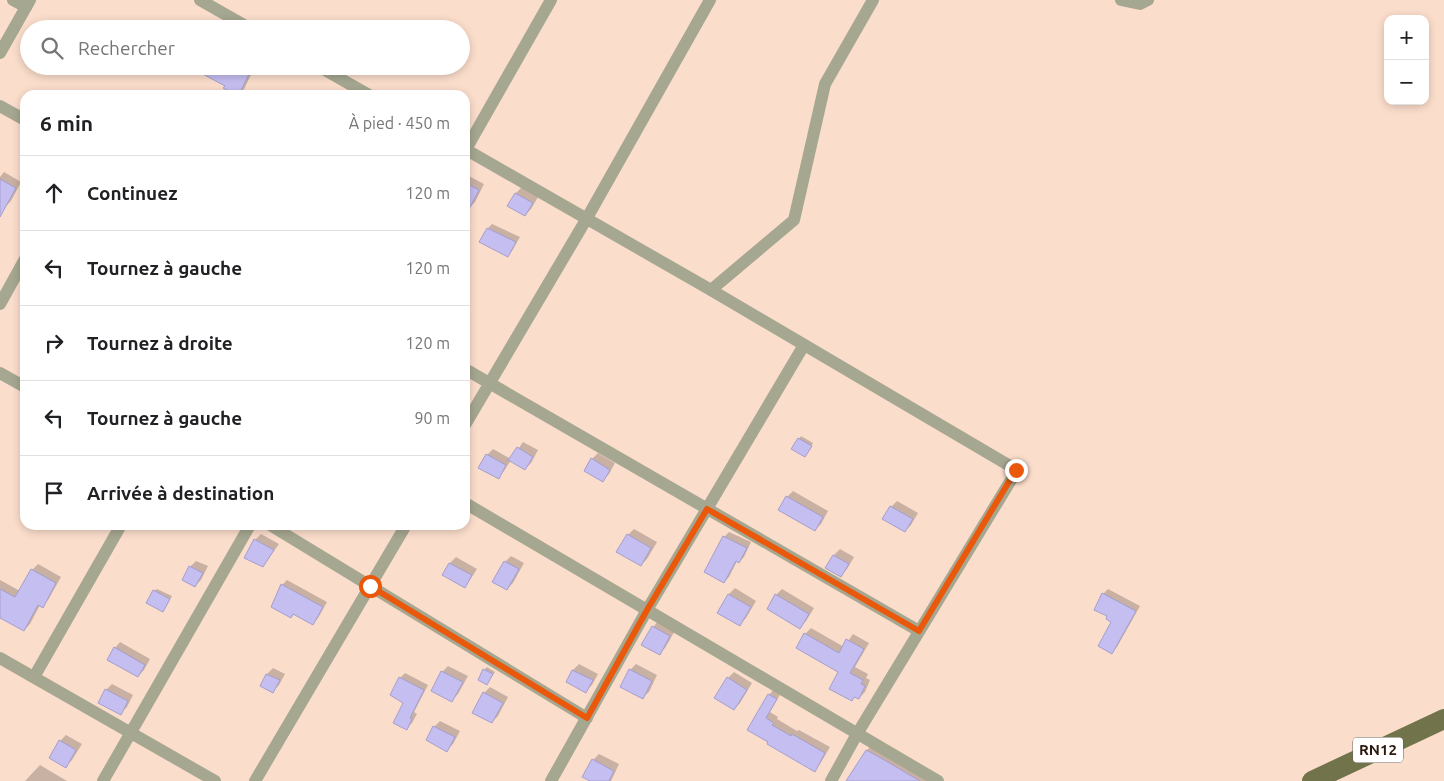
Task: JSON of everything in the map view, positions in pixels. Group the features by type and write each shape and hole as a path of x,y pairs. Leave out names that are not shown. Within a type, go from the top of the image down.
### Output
{"main road":[{"name":"RN12","path":"1312,781 1444,719"}],"street":[{"path":"0,53 28,4 14,0"},
{"path":"200,0 235,20"},
{"path":"470,141 551,0"},
{"path":"470,417 587,218 710,0"},
{"path":"711,290 794,220 826,84 873,0"},
{"path":"1121,0 1140,4 1148,0"},
{"path":"334,75 360,90"},
{"path":"0,106 20,117"},
{"path":"470,153 711,290 1016,470 857,734 831,781"},
{"path":"0,304 20,268"},
{"path":"551,781 647,610 804,345"},
{"path":"0,372 20,384"},
{"path":"470,372 919,631"},
{"path":"470,506 938,781"},
{"path":"34,677 118,530"},
{"path":"103,781 247,530"},
{"path":"278,530 587,718"},
{"path":"255,781 403,530"},
{"path":"0,658 215,781"}],"building":[{"path":"205,75 249,75 241,90 227,90 223,88 225,86"},
{"path":"0,179 16,188 0,217"},
{"path":"470,186 479,190 470,207"},
{"path":"515,193 533,203 525,216 507,206"},
{"path":"487,228 516,242 508,257 479,242"},
{"path":"798,438 812,446 805,457 791,449"},
{"path":"517,447 533,457 525,470 508,460"},
{"path":"486,454 506,465 499,479 478,468"},
{"path":"591,458 610,470 603,482 584,471"},
{"path":"786,496 823,517 815,531 778,510"},
{"path":"890,506 913,519 905,532 882,519"},
{"path":"627,534 651,548 641,566 616,552"},
{"path":"723,536 747,548 739,563 736,561 724,583 704,572"},
{"path":"254,539 274,550 263,567 244,558"},
{"path":"833,555 849,564 841,577 825,568"},
{"path":"504,561 519,569 507,590 492,582"},
{"path":"449,563 472,575 465,588 442,575"},
{"path":"189,566 203,573 195,587 182,580"},
{"path":"31,569 56,583 43,608 38,605 24,631 0,618 0,589 15,597"},
{"path":"281,584 323,607 313,625 293,614 291,618 271,607"},
{"path":"153,590 170,599 163,612 146,603"},
{"path":"1102,593 1136,611 1112,654 1098,646 1111,622 1106,619 1107,616 1094,610"},
{"path":"728,594 751,607 740,626 717,613"},
{"path":"775,594 809,614 800,629 767,609"},
{"path":"652,626 670,636 660,655 641,645"},
{"path":"804,633 839,653 846,639 864,649 850,673 863,680 861,684 865,686 859,699 854,697 852,701 829,689 838,672 796,648"},
{"path":"114,647 145,665 138,677 107,660"},
{"path":"483,669 493,674 487,685 478,680"},
{"path":"629,669 652,681 643,699 620,687"},
{"path":"572,670 593,680 586,693 566,682"},
{"path":"441,671 463,682 452,702 431,691"},
{"path":"266,674 280,680 273,693 260,686"},
{"path":"399,677 424,690 410,718 412,719 407,730 393,723 403,703 390,695"},
{"path":"727,677 747,690 734,710 714,698"},
{"path":"105,689 128,701 121,715 98,703"},
{"path":"483,692 503,703 492,723 472,713"},
{"path":"768,694 777,699 766,718 774,723 772,725 825,753 815,772 747,730"},
{"path":"433,726 455,737 447,752 426,740"},
{"path":"59,740 76,750 66,768 49,758"},
{"path":"866,750 881,758 920,781 846,781"},
{"path":"592,759 614,771 609,781 590,781 582,777"}],"route":[{"path":"370,586 587,718 647,610 707,509 919,631 1016,470"}]}
